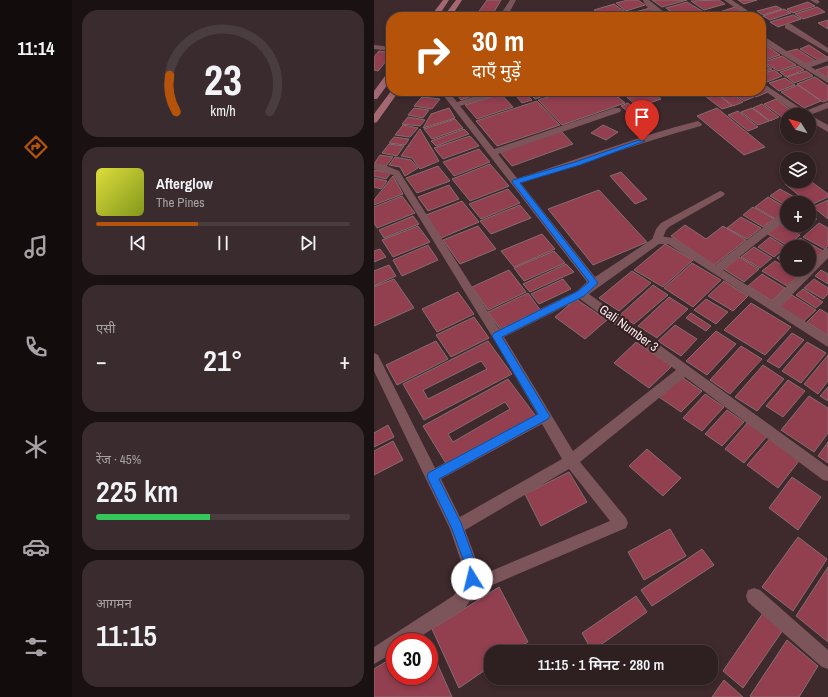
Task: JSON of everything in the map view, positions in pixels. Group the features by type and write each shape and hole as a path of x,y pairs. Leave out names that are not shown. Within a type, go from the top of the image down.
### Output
{"main road":[{"path":"438,12 446,0"},
{"path":"451,12 459,0"},
{"path":"374,97 386,81"},
{"path":"374,120 391,96"}],"street":[{"path":"506,12 513,0"},
{"path":"646,0 646,3 659,12"},
{"path":"727,0 745,12"},
{"path":"788,26 828,51"},
{"path":"766,42 828,81"},
{"path":"374,47 386,48"},
{"path":"805,66 828,58"},
{"path":"766,88 795,108"},
{"path":"448,96 493,152 594,283"},
{"path":"454,105 484,96"},
{"path":"816,111 828,105"},
{"path":"493,152 617,110"},
{"path":"816,122 828,129"},
{"path":"515,182 577,163 661,134 698,124"},
{"path":"374,166 396,173 497,336 571,461 621,523 471,587 459,602 410,633"},
{"path":"497,336 581,294 594,283 657,240 661,229 665,225 720,194"},
{"path":"716,270 780,220"},
{"path":"657,240 670,241 828,342"},
{"path":"773,306 828,252"},
{"name":"Gali Number 3","path":"581,294 828,475"},
{"path":"374,358 457,527 472,570 471,587"},
{"path":"457,527 571,461 685,370"},
{"path":"432,477 545,416"},
{"path":"754,596 828,661"},
{"path":"374,656 386,648"}],"building":[{"path":"487,0 501,0 494,12 479,12"},
{"path":"628,0 638,0 645,5 626,11 616,3"},
{"path":"652,0 687,0 662,7"},
{"path":"719,0 725,4 704,10 691,1"},
{"path":"738,0 757,0 744,4"},
{"path":"687,2 702,11 671,12 666,8"},
{"path":"808,2 815,6 793,13 787,9"},
{"path":"614,4 624,11 597,12 594,10"},
{"path":"776,6 782,9 766,14 766,12 757,11"},
{"path":"735,7 742,12 719,12"},
{"path":"817,7 825,12 803,19 795,14"},
{"path":"650,8 656,12 635,12"},
{"path":"784,9 791,13 770,20 766,18 766,15"},
{"path":"793,15 801,19 778,27 770,22"},
{"path":"828,20 828,29 818,23"},
{"path":"766,45 780,55 766,60"},
{"path":"809,45 827,57 818,60 800,49"},
{"path":"797,49 816,61 805,64 786,52"},
{"path":"379,51 386,52 386,61 378,71 374,70 374,57"},
{"path":"782,56 796,65 778,71 766,63 766,61"},
{"path":"766,65 772,69 766,71"},
{"path":"798,66 804,70 786,77 780,72"},
{"path":"828,66 828,78 816,70"},
{"path":"774,70 782,76 767,82 766,72"},
{"path":"806,71 813,76 794,83 787,77"},
{"path":"815,77 828,86 828,100 823,102 797,84"},
{"path":"785,78 795,85 779,91 769,83"},
{"path":"798,85 821,101 804,108 781,92"},
{"path":"458,96 472,96 461,100"},
{"path":"494,96 503,96 513,107 477,119 465,105"},
{"path":"516,96 528,96 532,100 522,103"},
{"path":"532,96 544,96 535,99"},
{"path":"551,96 617,96 625,103 562,125 538,100"},
{"path":"626,96 657,96 661,99 638,107"},
{"path":"705,96 720,96 732,106 722,109"},
{"path":"721,96 735,96 743,102 733,106"},
{"path":"738,96 754,97 744,101"},
{"path":"422,97 440,99 432,109 414,106"},
{"path":"776,99 788,108 780,108 780,116 764,104"},
{"path":"537,101 560,125 497,146 476,121"},
{"path":"628,103 634,108 627,111 621,106"},
{"path":"762,104 779,117 770,121 753,108"},
{"path":"414,108 429,110 423,118 408,115"},
{"path":"449,108 455,118 423,128 431,114"},
{"path":"717,108 765,147 744,155 697,116"},
{"path":"752,108 769,121 758,125 741,112"},
{"path":"738,111 758,127 748,131 728,115"},
{"path":"408,117 425,120 420,126 402,124"},
{"path":"455,119 463,128 432,139 424,129"},
{"path":"403,125 418,128 410,137 395,135"},
{"path":"603,125 618,132 606,140 591,133"},
{"path":"420,129 439,161 420,169 412,158 401,156"},
{"path":"464,129 469,134 436,146 431,141"},
{"path":"561,131 573,144 512,166 500,152"},
{"path":"470,136 479,146 443,159 434,148"},
{"path":"394,137 409,139 405,145 389,143"},
{"path":"389,144 404,146 397,156 382,153"},
{"path":"479,149 490,162 454,176 443,162"},
{"path":"380,155 393,157 386,166 374,164"},
{"path":"395,157 411,160 418,168 405,176 400,167 389,165"},
{"path":"490,164 509,186 470,201 452,179"},
{"path":"438,166 450,181 417,193 406,178"},
{"path":"374,170 391,173 386,179 374,176"},
{"path":"621,172 647,199 635,204 610,176"},
{"path":"393,176 403,194 374,205 374,200"},
{"path":"374,178 387,181 381,189 374,187"},
{"path":"449,185 459,199 428,211 418,197"},
{"path":"816,185 828,194 828,197 816,203 816,196 800,196 790,188 816,188"},
{"path":"508,189 520,203 481,219 469,204"},
{"path":"780,189 793,196 780,196 780,202 770,196"},
{"path":"599,190 647,242 593,265 548,209"},
{"path":"402,196 415,213 377,228 374,223 374,207"},
{"path":"768,197 780,204 780,216 776,219 755,207"},
{"path":"828,200 828,219 816,209 816,206"},
{"path":"462,201 479,222 441,238 426,215"},
{"path":"520,205 531,218 491,234 480,221"},
{"path":"753,207 774,219 763,227 743,215"},
{"path":"413,216 419,224 384,238 379,230"},
{"path":"741,217 761,228 747,239 727,228"},
{"path":"819,223 828,228 828,246 825,249 816,244 816,240 808,240 803,237 809,232 816,232 816,226"},
{"path":"780,224 780,232 795,232 800,235 795,240 780,241 768,234"},
{"path":"685,225 706,239 723,226 746,240 714,265 671,236"},
{"path":"418,226 430,242 393,257 382,240"},
{"path":"478,226 496,249 460,264 443,240"},
{"path":"542,234 555,249 514,267 501,251"},
{"path":"770,237 780,243 780,252 774,257 758,247"},
{"path":"665,244 693,260 663,287 634,270"},
{"path":"428,245 438,260 402,276 393,260"},
{"path":"754,247 772,258 760,268 741,257"},
{"path":"816,247 823,251 816,257"},
{"path":"380,249 386,257 374,262 374,251"},
{"path":"554,251 565,263 524,281 514,268"},
{"path":"739,257 759,269 744,282 724,269"},
{"path":"775,261 780,264 780,276 798,276 787,286 762,271"},
{"path":"692,263 721,280 693,307 664,288"},
{"path":"566,264 574,272 530,292 523,284"},
{"path":"389,265 396,276 374,286 374,271"},
{"path":"509,270 526,292 488,310 472,287"},
{"path":"821,270 828,274 828,284 815,276"},
{"path":"632,271 651,283 619,311 599,298"},
{"path":"762,274 785,288 772,301 748,286"},
{"path":"394,279 414,308 374,326 374,287"},
{"path":"563,279 571,289 539,304 531,294"},
{"path":"814,279 828,288 828,294 823,299 804,288"},
{"path":"724,281 748,296 733,311 708,296"},
{"path":"653,285 668,295 634,324 620,315"},
{"path":"803,289 823,302 816,308 796,295"},
{"path":"458,292 474,314 437,332 422,309"},
{"path":"528,293 541,311 501,330 488,312"},
{"path":"792,295 816,310 803,322 779,307"},
{"path":"669,297 688,309 657,338 638,326"},
{"path":"576,299 607,320 585,339 555,317"},
{"path":"706,299 728,312 716,324 694,310"},
{"path":"751,303 791,327 765,355 724,330"},
{"path":"820,309 828,314 828,336 807,322"},
{"path":"691,313 711,326 706,331 686,318"},
{"path":"474,317 489,338 451,357 436,335"},
{"path":"675,325 697,339 681,356 658,341"},
{"path":"716,331 736,344 707,375 686,361"},
{"path":"792,333 804,340 779,368 767,361"},
{"path":"436,341 448,359 397,385 386,365"},
{"path":"488,341 512,374 424,420 403,384","holes":["481,361 487,369 428,399 423,390"]},
{"path":"636,342 672,366 649,388 614,363"},
{"path":"807,342 826,353 801,383 782,371"},
{"path":"741,346 762,359 730,394 710,380"},
{"path":"828,355 828,381 818,394 804,384"},
{"path":"763,365 784,379 757,411 735,397"},
{"path":"680,376 702,391 681,412 659,397"},
{"path":"508,379 538,419 450,470 423,426","holes":["505,402 510,409 453,442 448,434"]},
{"path":"788,380 805,391 783,417 766,406"},
{"path":"828,387 828,401 820,396"},
{"path":"705,394 724,407 702,431 683,418"},
{"path":"809,396 828,408 828,433 814,452 781,430"},
{"path":"727,410 744,422 722,446 705,434"},
{"path":"748,422 768,435 744,463 725,449"},
{"path":"388,425 394,437 374,447 374,433"},
{"path":"772,436 802,457 778,488 747,465"},
{"path":"393,441 403,460 374,475 374,451"},
{"path":"828,442 828,463 818,456"},
{"path":"647,449 681,478 663,496 629,466"},
{"path":"569,472 587,502 541,526 525,494"},
{"path":"792,477 821,497 798,530 769,508"},
{"path":"670,529 686,556 644,580 628,552"},
{"path":"798,537 827,559 793,611 762,587"},
{"path":"702,549 714,565 652,606 641,590"},
{"path":"828,567 828,642 796,616"},
{"path":"499,587 528,642 523,645 484,645 484,671 459,688 438,642 438,633 434,633 432,629"},
{"path":"636,596 647,612 600,645 589,645 582,633"},
{"path":"763,613 783,630 743,688 723,671"},
{"path":"787,640 818,666 799,697 751,697 750,696"},
{"path":"386,662 386,685 438,685 438,665 452,697 374,697 374,669"},
{"path":"724,680 743,697 712,697"}],"route":[{"path":"472,579 472,570 457,527 432,477 545,416 497,336 581,294 594,283 515,182 600,156 642,141"}]}
